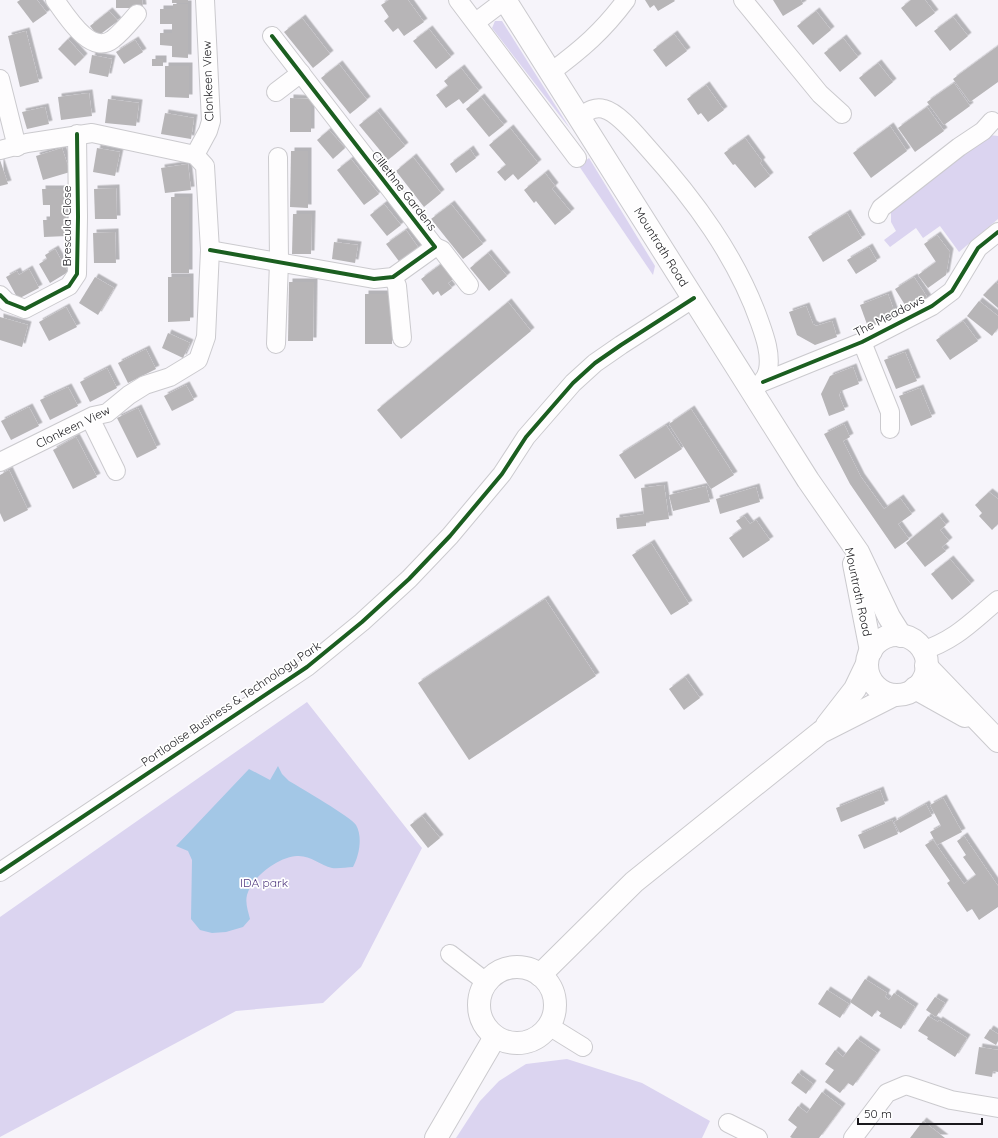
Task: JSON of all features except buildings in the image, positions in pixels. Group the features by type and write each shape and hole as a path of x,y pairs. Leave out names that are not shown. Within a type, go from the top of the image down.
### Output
{"main road":[{"name":"Mountrath Road","path":"505,0 694,298 757,386 844,534 858,552 889,617 901,636"},
{"name":"Mountrath Road","path":"844,534 857,577 869,657"},
{"path":"821,732 855,689 869,657 883,639 901,636 913,641 924,658 993,735"},
{"path":"869,657 869,677 874,685 885,692 894,695"},
{"path":"540,975 634,882 821,732 894,695 908,693 915,688 923,678 924,658"},
{"path":"915,688 993,735"},
{"path":"517,967 529,969 540,975 548,983 553,993 555,1004 554,1016 549,1026 540,1035 530,1041 517,1044 494,1038 480,1017 478,1005 480,993 486,982 494,974 505,969 517,967"},
{"path":"436,1138 494,1038"}],"street":[{"path":"55,0 88,40 99,43 112,40 137,14"},
{"name":"Clonkeen View","path":"0,462 90,418 107,413 129,395 145,385 170,377 198,360 206,337 210,250 207,177 205,166 195,155 208,131 211,121 205,0"},
{"path":"458,0 577,158"},
{"path":"476,22 505,0"},
{"path":"551,72 588,44 603,29 626,0"},
{"path":"743,0 820,94 842,114"},
{"name":"Cillethne Gardens","path":"272,36 435,247 393,277"},
{"path":"276,92 301,73"},
{"path":"0,79 9,148 77,134 92,133 195,155"},
{"path":"579,118 591,109 604,109 620,120 657,159 699,209 721,243 753,304 766,339 768,370 757,386"},
{"path":"878,214 881,208 996,122"},
{"name":"Brescula Close","path":"0,295 7,302 25,308 69,286 77,274 77,134"},
{"path":"276,344 279,262 278,157"},
{"name":"The Meadows","path":"757,386 862,342 932,306 952,291 978,248 998,232"},
{"path":"435,247 442,250 469,285"},
{"path":"210,250 374,279 393,277 397,286 402,338"},
{"name":"Portlaoise Business & Technology Park","path":"0,872 307,667 362,622 409,579 450,536 502,474 531,431 573,383 595,363 694,298"},
{"path":"862,342 890,412 890,429"},
{"path":"90,418 116,471"},
{"path":"924,658 941,645 961,633 998,600"},
{"path":"450,954 486,982"},
{"path":"549,1026 583,1047"},
{"path":"853,1138 887,1093 906,1085 951,1100 998,1108"},
{"path":"728,1123 758,1138"}],"green space":[{"path":"495,21 502,21 571,130 492,28"},
{"path":"990,135 998,136 998,219 959,252 940,226 923,238 916,228 890,247 884,240 896,231 891,222 891,212 983,138"},
{"path":"589,158 655,266 653,275 579,166"},
{"name":"IDA park","path":"307,702 422,848 361,967 323,1003 236,1011 0,1137 0,917"},
{"path":"567,1059 642,1083 710,1121 702,1138 456,1138 480,1101 499,1081 526,1064"}],"water":[{"path":"278,766 282,774 289,781 336,809 356,825 360,841 355,863 353,867 332,868 302,856 290,857 282,860 267,869 254,881 247,895 246,901 250,919 243,927 226,932 212,933 200,930 191,919 192,860 188,851 176,846 249,769 270,780"}],"cycle path":[{"path":"210,250 374,279 393,277 435,247 272,36"},
{"path":"0,295 7,302 25,309 69,286 77,274 77,134"},
{"path":"763,382 862,342 932,306 952,291 978,248 998,232"},
{"path":"0,872 307,667 362,622 409,579 450,536 502,474 526,437 573,383 595,363 694,298"}]}
